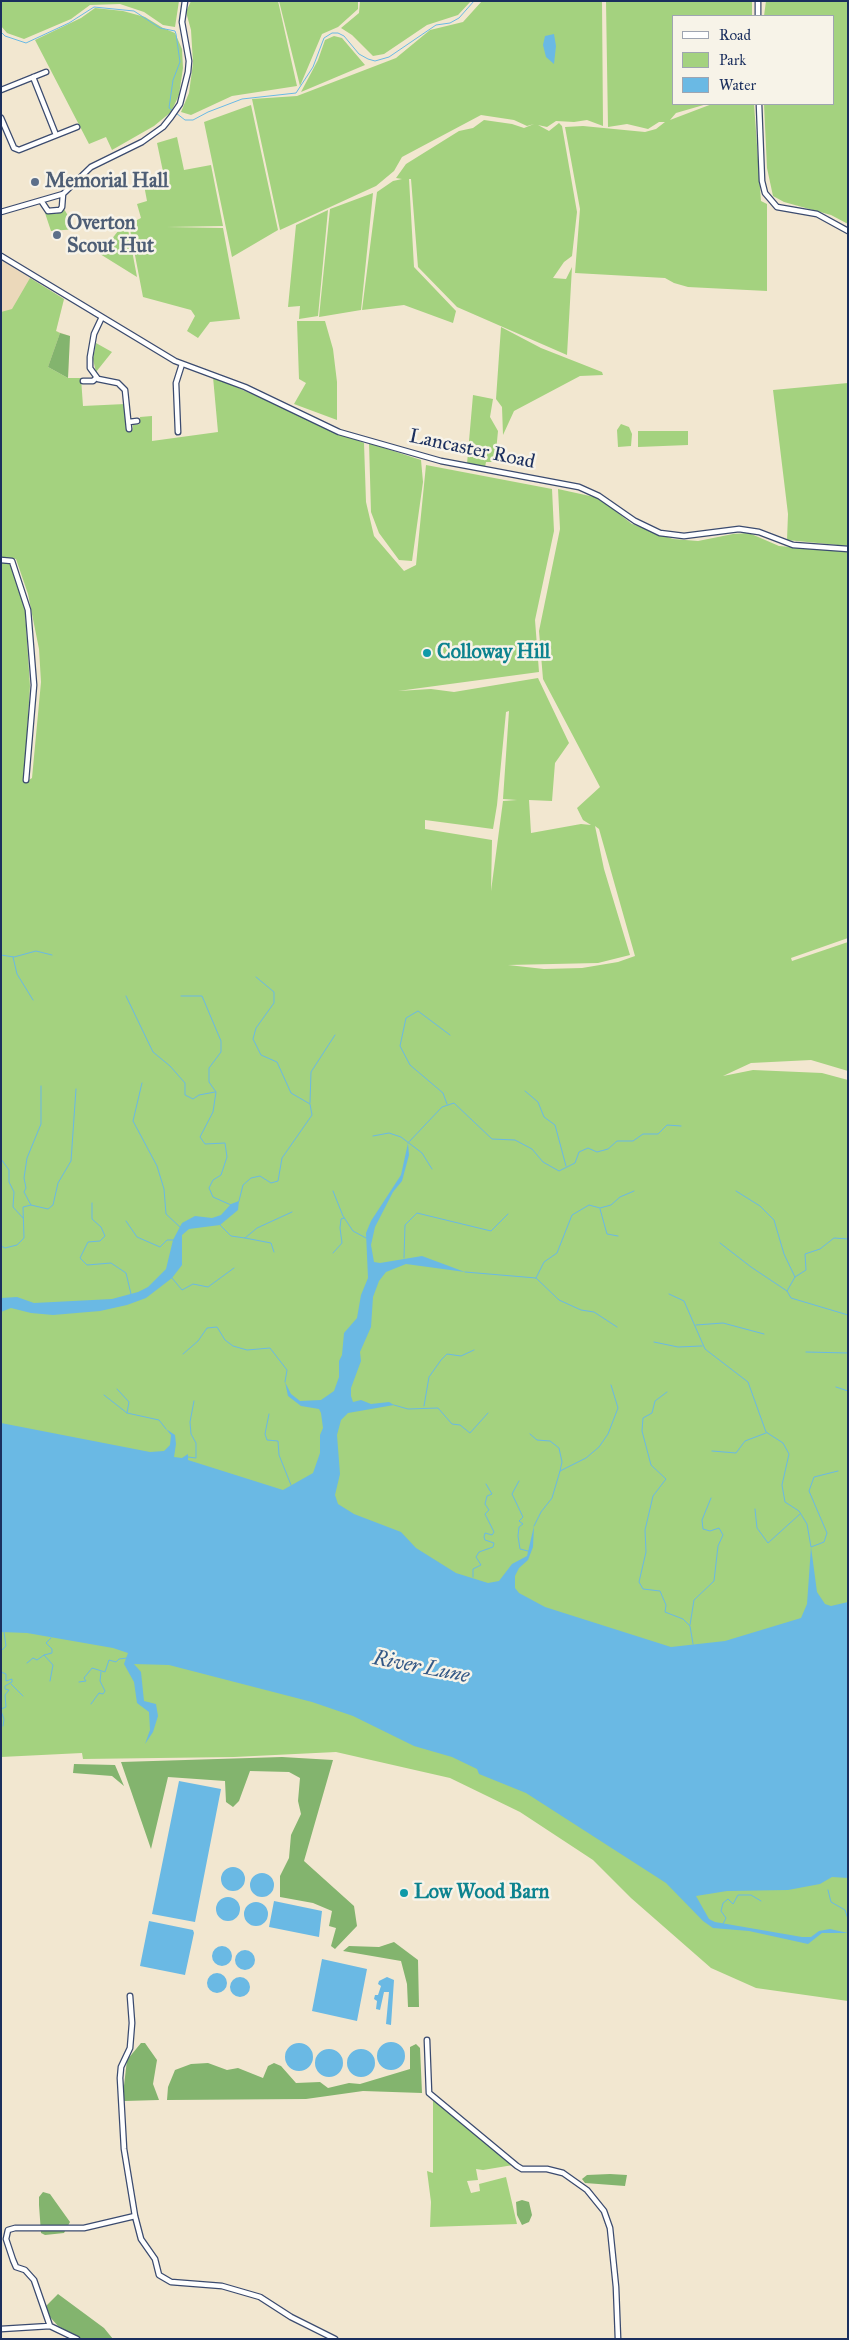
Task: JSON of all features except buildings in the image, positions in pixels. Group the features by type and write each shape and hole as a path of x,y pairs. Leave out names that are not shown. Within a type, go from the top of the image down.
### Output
{"street":[{"path":"1,212 42,202 63,194 92,167 142,142 163,127 177,110 183,95 189,61 182,22 185,1"},
{"path":"758,1 758,15"},
{"path":"1,90 46,72"},
{"path":"33,77 56,135"},
{"path":"759,105 762,181 765,193 777,207 817,214 848,231"},
{"path":"1,118 14,148 19,150 77,127"},
{"path":"42,202 48,210 60,210 63,194"},
{"name":"Lancaster Road","path":"1,256 182,364 245,386 339,432 441,461 585,490 600,496 635,521 660,533 684,536 739,529 759,532 793,545 848,549"},
{"path":"102,317 94,334 90,368 96,378 104,382 115,382 123,387 127,397 129,429"},
{"path":"178,432 176,383 182,364"},
{"path":"84,381 93,381 96,378"},
{"path":"128,422 138,421"},
{"path":"1,560 12,561 28,610 34,685 26,780"},
{"path":"130,1996 132,2023 130,2048 121,2067 120,2094 124,2150 135,2216 142,2239 155,2259 159,2274 164,2279 185,2285 222,2286 245,2291 272,2303 292,2317 335,2339"},
{"path":"426,2040 429,2093 517,2166 522,2169 556,2170 563,2173 587,2190 604,2211 610,2228 616,2287 618,2339"},
{"path":"50,2326 34,2280 25,2270 16,2267 6,2239 8,2230 15,2228 84,2228 135,2216"},
{"path":"1,2329 50,2326 77,2339"}],"shaded area":[{"path":"1,260 64,299 56,331 70,336 68,378 1,338"}],"green space":[{"path":"1,1 179,1 175,27 163,25 144,12 120,4 90,5 71,19 24,39 7,33 1,26"},
{"path":"191,1 278,1 297,86 232,96 191,115 181,112 189,93 193,63 191,30 186,12"},
{"path":"279,1 358,1 358,9 338,27 322,34 300,86"},
{"path":"360,1 471,1 458,15 427,25 384,54 373,56 352,35 341,28 359,13"},
{"path":"482,1 602,1 603,126 587,120 574,122 556,121 547,127 538,125 549,131 559,123 562,126 577,212 572,256 564,262 553,278 566,279 572,267 567,355 457,307 418,267 411,179 409,179 414,267 456,311 453,323 404,305 362,310 377,192 393,181 402,179 396,178 406,164 459,131 473,128 484,120 512,124 524,128 534,124 527,126 514,120 481,115 402,157 394,171 376,186 280,230 252,99 297,96 396,58 430,30 463,22"},
{"path":"606,1 752,1 752,15 672,15 672,105 704,105 676,113 670,120 709,105 754,105 761,201 767,204 767,291 688,287 665,278 575,273 580,209 565,127 583,126 645,132 656,129 665,122 659,122 648,129 627,124 608,127"},
{"path":"766,1 848,1 848,224 831,215 784,202 773,196 767,168 764,105 834,105 834,15 764,15"},
{"path":"95,8 123,11 145,17 175,33 182,49 183,68 179,95 171,112 154,126 112,150 106,137 89,144 35,40 81,18"},
{"path":"334,36 342,38 365,65 301,92 318,60 325,40"},
{"path":"251,105 278,230 232,257 204,122"},
{"path":"177,137 184,170 211,165 223,226 167,227 223,228 240,319 210,322 198,338 187,331 195,316 191,310 143,297 129,224 141,218 137,204 147,201 144,185 165,181 157,143"},
{"path":"373,193 361,310 319,317 330,209"},
{"path":"64,209 76,229 51,231 45,213 56,214"},
{"path":"328,210 318,316 299,319 300,306 288,307 296,225"},
{"path":"127,224 137,277 100,254 122,226"},
{"path":"30,278 64,299 56,331 60,333 48,367 68,378 81,378 83,406 125,404 126,431 132,431 133,425 140,424 140,417 152,416 152,441 218,432 213,377 364,443 366,502 374,536 404,571 416,565 426,465 552,489 554,531 535,620 539,672 398,691 431,689 454,692 538,678 569,743 555,763 552,801 529,800 531,833 581,824 591,825 583,820 577,808 600,787 543,679 539,631 560,529 558,489 599,498 632,524 673,539 698,541 749,533 779,546 848,552 848,938 791,958 792,961 848,942 848,1071 811,1060 751,1063 723,1076 753,1070 822,1073 848,1080 848,1657 764,1682 1,1537 1,563 10,563 25,610 30,686 24,783 32,778 41,682 39,649 28,594 16,559 1,557 1,312 12,309","holes":["509,711 503,799 517,800 503,801 491,891 492,840 425,829 425,820 493,829 506,712","595,826 599,829 635,956 618,962 582,968 544,969 508,965 598,963 630,955 604,869"]},
{"path":"297,321 325,321 333,349 337,382 337,420 294,404 306,383 299,379"},
{"path":"501,327 541,348 602,372 603,375 580,376 514,411 503,435 502,407 496,399"},
{"path":"60,333 70,336 68,378 48,367"},
{"path":"96,343 112,352 96,372 93,359"},
{"path":"848,383 848,546 787,540 788,514 773,390"},
{"path":"473,395 493,399 490,417 498,431 495,462 486,462 485,467 467,464"},
{"path":"621,424 629,427 632,434 631,446 618,447 617,430"},
{"path":"638,431 688,431 688,445 638,447"},
{"path":"369,443 421,460 423,482 412,561 399,560 379,533 371,512"},
{"path":"1,1572 848,1699 848,2001 756,1988 711,1968 631,1898 593,1860 520,1812 450,1778 336,1752 234,1757 83,1759 82,1753 1,1757"},
{"path":"282,1757 333,1760 304,1861 354,1906 357,1926 335,1949 331,1946 336,1928 329,1926 332,1911 313,1903 280,1897 280,1876 289,1858 291,1835 301,1814 298,1801 300,1778 289,1772 250,1771 239,1801 233,1807 226,1802 225,1781 168,1777 151,1849 121,1762"},
{"path":"74,1764 115,1765 124,1786 112,1776 73,1773"},
{"path":"394,1942 418,1960 419,2007 408,2007 407,1984 401,1961 343,1951 349,1946 379,1947"},
{"path":"141,2043 145,2043 157,2060 153,2084 159,2100 124,2101 123,2094 127,2060"},
{"path":"416,2044 420,2048 422,2093 363,2091 306,2099 167,2100 168,2087 175,2070 191,2064 208,2063 227,2070 238,2068 263,2078 268,2066 274,2063 281,2066 296,2083 320,2082 328,2088 349,2083 360,2084 410,2069 410,2047"},
{"path":"433,2099 513,2165 483,2170 476,2169 478,2180 467,2181 471,2193 480,2191 479,2184 506,2177 517,2224 430,2227 431,2202 427,2171 433,2173"},
{"path":"587,2175 627,2175 625,2186 585,2183 582,2179"},
{"path":"43,2192 50,2194 70,2222 64,2233 45,2235 41,2233 39,2197"},
{"path":"522,2200 529,2202 532,2215 529,2222 522,2225 517,2215 516,2202"},
{"path":"58,2294 104,2328 113,2339 81,2339 58,2326 50,2317 46,2306"}],"water":[{"path":"554,34 556,46 554,64 546,57 543,45 545,36"},
{"name":"River Lune","path":"408,1143 409,1155 402,1181 393,1192 375,1227 371,1245 374,1262 380,1263 422,1256 465,1272 406,1264 386,1272 379,1281 373,1297 371,1327 360,1352 361,1361 351,1388 351,1396 353,1402 361,1400 371,1404 389,1402 394,1405 348,1413 341,1420 337,1435 340,1474 335,1495 338,1504 354,1514 401,1532 416,1548 456,1573 488,1583 499,1581 512,1564 527,1556 534,1526 533,1547 528,1560 519,1568 515,1576 515,1588 519,1593 545,1607 671,1647 725,1641 801,1618 807,1604 811,1547 817,1592 825,1604 831,1606 848,1602 848,1878 832,1877 820,1884 788,1890 727,1891 696,1896 709,1919 715,1922 802,1937 811,1937 819,1931 830,1929 848,1933 822,1933 808,1944 749,1931 713,1928 703,1921 666,1883 526,1793 479,1774 477,1769 452,1757 414,1746 353,1716 312,1702 169,1665 134,1664 141,1672 144,1701 156,1704 158,1716 153,1732 145,1744 150,1730 149,1712 137,1703 134,1682 124,1664 128,1653 113,1648 27,1633 1,1632 1,1423 150,1452 164,1451 170,1445 171,1435 166,1429 175,1435 174,1457 182,1458 188,1454 188,1460 283,1490 313,1473 320,1453 320,1435 323,1428 321,1413 319,1409 301,1406 288,1396 285,1382 291,1394 300,1401 321,1400 334,1391 339,1377 339,1361 342,1355 344,1333 357,1318 361,1295 368,1278 366,1233 371,1221 401,1175"},
{"path":"239,1201 238,1210 220,1225 189,1229 182,1235 182,1265 172,1278 146,1298 127,1305 100,1311 53,1315 31,1313 11,1308 1,1312 1,1298 17,1297 34,1303 112,1299 138,1292 148,1287 166,1269 173,1240 182,1223 195,1216 212,1218 221,1215 231,1204"},
{"path":"179,1781 221,1789 195,1922 152,1914"},
{"path":"233,1867 241,1871 245,1879 241,1887 233,1891 225,1887 221,1879 225,1871"},
{"path":"262,1873 270,1877 274,1885 270,1893 262,1897 254,1893 250,1885 254,1877"},
{"path":"228,1897 236,1901 240,1909 236,1917 228,1921 220,1917 216,1909 220,1901"},
{"path":"274,1901 322,1911 319,1937 269,1927"},
{"path":"256,1902 264,1906 268,1914 264,1922 256,1926 248,1922 244,1914 248,1906"},
{"path":"149,1921 193,1930 194,1933 185,1975 140,1966"},
{"path":"222,1946 229,1949 232,1956 229,1963 222,1966 215,1963 212,1956 215,1949"},
{"path":"245,1950 252,1953 255,1960 252,1967 245,1970 238,1967 235,1960 238,1953"},
{"path":"322,1959 367,1969 357,2021 312,2011"},
{"path":"217,1973 224,1976 227,1983 224,1990 217,1993 210,1990 207,1983 210,1976"},
{"path":"240,1977 247,1980 250,1987 247,1994 240,1997 233,1994 230,1987 233,1980"},
{"path":"387,1977 394,1980 391,2025 386,2024 389,1992 384,1992 380,2010 376,2009 377,2001 374,1999 375,1995 378,1995 381,1986 378,1984 379,1981"},
{"path":"391,2042 401,2046 405,2056 401,2066 391,2070 381,2066 377,2056 381,2046"},
{"path":"299,2043 309,2047 313,2057 309,2067 299,2071 289,2067 285,2057 289,2047"},
{"path":"329,2049 339,2053 343,2063 339,2073 329,2077 319,2073 315,2063 319,2053"},
{"path":"361,2049 371,2053 375,2063 371,2073 361,2077 351,2073 347,2063 351,2053"}],"waterway":[{"path":"176,113 185,120 193,120 242,99 296,93 313,67 324,38 332,33 344,36 359,54 375,61 389,57 436,25 450,23 459,18 474,1"},
{"path":"1,32 5,36 26,43 69,23 94,7 134,11 160,28 175,31 180,62 173,80 169,108 173,111"},
{"path":"1,955 14,957 36,951 52,955"},
{"path":"13,957 17,974 33,1000"},
{"path":"239,1201 243,1185 251,1178 260,1176 271,1183 278,1181 282,1158 312,1115 310,1104 291,1093 277,1062 261,1055 253,1039 256,1028 274,1003 274,992 256,977"},
{"path":"126,996 153,1052 170,1066 185,1083 185,1095 193,1099 199,1095 215,1092"},
{"path":"181,996 202,996 221,1041 221,1052 209,1068 209,1082 216,1092 213,1112 200,1137 205,1144 225,1143 227,1157 221,1175 213,1180 209,1188 213,1197 231,1205"},
{"path":"447,1104 443,1093 410,1065 400,1046 406,1018 418,1011 450,1035"},
{"path":"310,1103 311,1072 335,1035"},
{"path":"142,1083 133,1121 157,1166 164,1189 166,1214 180,1227"},
{"path":"31,1205 24,1192 26,1188 24,1178 27,1158 41,1124 41,1086"},
{"path":"1,1246 5,1248 17,1245 24,1238 23,1207 31,1205 48,1209 53,1205 58,1183 71,1161 76,1089"},
{"path":"525,1091 538,1102 544,1117 555,1125 566,1166"},
{"path":"408,1143 442,1107 454,1103 492,1139 515,1140 532,1149 543,1162 559,1171 575,1163 579,1152 588,1148 597,1152 608,1149 617,1141 633,1141 643,1134 658,1134 667,1125 681,1126"},
{"path":"373,1136 389,1133 401,1137 422,1153 432,1169"},
{"path":"1,1159 9,1170 9,1182 14,1192 13,1207 23,1218"},
{"path":"333,1191 343,1216 353,1231 366,1238"},
{"path":"536,1278 544,1262 557,1253 572,1215 589,1205 600,1208 611,1205 620,1197 634,1191"},
{"path":"736,1191 760,1206 774,1220 784,1254 795,1277 787,1291 791,1298 848,1315"},
{"path":"92,1203 92,1219 101,1227 105,1236 100,1241 88,1242 80,1258 87,1265 111,1263 126,1273 131,1294"},
{"path":"600,1209 607,1234 618,1236"},
{"path":"220,1225 231,1236 245,1238 257,1228 292,1212"},
{"path":"404,1258 405,1225 417,1213 491,1231 508,1214"},
{"path":"333,1253 342,1243 340,1228 341,1219 344,1218"},
{"path":"126,1221 137,1237 160,1247 167,1240 173,1240"},
{"path":"245,1238 271,1243 274,1252"},
{"path":"795,1277 806,1270 805,1254 820,1249 834,1238 848,1239"},
{"path":"720,1243 787,1291"},
{"path":"172,1278 182,1290 193,1284 208,1287 234,1268"},
{"path":"465,1272 536,1278 559,1300 581,1310 594,1312 617,1327"},
{"path":"669,1294 684,1301 705,1349 748,1382 766,1432 783,1443 789,1454 782,1485 785,1502 799,1511 807,1524 811,1547 824,1542 827,1533 809,1491 814,1477 838,1471"},
{"path":"696,1325 723,1323 764,1334"},
{"path":"183,1354 198,1341 207,1328 217,1327 225,1340 233,1346 247,1350 270,1348 287,1370 285,1382"},
{"path":"654,1342 678,1347 702,1346"},
{"path":"424,1406 429,1377 441,1360 447,1354 461,1356 474,1350"},
{"path":"806,1352 848,1353"},
{"path":"534,1526 541,1512 552,1498 560,1471 586,1458 599,1447 608,1434 618,1408 611,1385"},
{"path":"836,1387 848,1391"},
{"path":"117,1389 129,1402 127,1413"},
{"path":"667,1392 655,1401 652,1413 643,1418 642,1431 651,1465 666,1479 653,1496 645,1530 646,1552 639,1582 643,1589 660,1591 666,1605 665,1612 683,1619 690,1626 693,1644"},
{"path":"104,1395 127,1413 159,1420 166,1429"},
{"path":"188,1457 196,1458 196,1443 191,1434 190,1422 194,1401"},
{"path":"394,1405 408,1409 438,1408 452,1424 460,1425 470,1433 488,1413"},
{"path":"269,1414 265,1434 267,1440 278,1441 279,1455 291,1485"},
{"path":"712,1451 736,1453 745,1441 766,1433"},
{"path":"530,1434 537,1440 550,1441 559,1448 562,1462 560,1471"},
{"path":"519,1481 512,1494 523,1517 519,1521 523,1524 519,1527 520,1549 528,1551"},
{"path":"473,1577 473,1569 481,1565 476,1557 479,1552 493,1547 494,1543 485,1540 484,1537 485,1533 492,1535 494,1532 485,1514 489,1510 485,1504 487,1496 492,1494 486,1484"},
{"path":"690,1625 694,1600 714,1581 718,1546 723,1535 719,1528 710,1531 703,1529 702,1520 711,1498"},
{"path":"755,1509 757,1528 768,1543 800,1514"},
{"path":"1,1651 6,1646 4,1632"},
{"path":"50,1681 53,1665 44,1655 52,1653 52,1649 46,1643 51,1638"},
{"path":"27,1663 33,1658 37,1660 44,1655"},
{"path":"79,1682 86,1681 84,1678 92,1668 105,1672 109,1660 116,1662 119,1659 127,1658"},
{"path":"1,1672 6,1674 6,1681 12,1679 12,1682 5,1686 5,1689 9,1690 5,1695 6,1707 1,1709"},
{"path":"91,1704 99,1693 103,1694 105,1691 100,1681 101,1672"},
{"path":"11,1684 23,1696"},
{"path":"1,1711 4,1719 3,1726"},
{"path":"828,1890 831,1902 845,1910 848,1919"},
{"path":"723,1924 726,1918 721,1911 723,1903 728,1899 733,1904 738,1895 751,1895 761,1901"}],"place":[{"name":"Memorial Hall","path":"35,182"},
{"name":"Overton Scout Hut","path":"57,235"},
{"name":"Colloway Hill","path":"427,653"},
{"name":"Low Wood Barn","path":"404,1893"}]}
